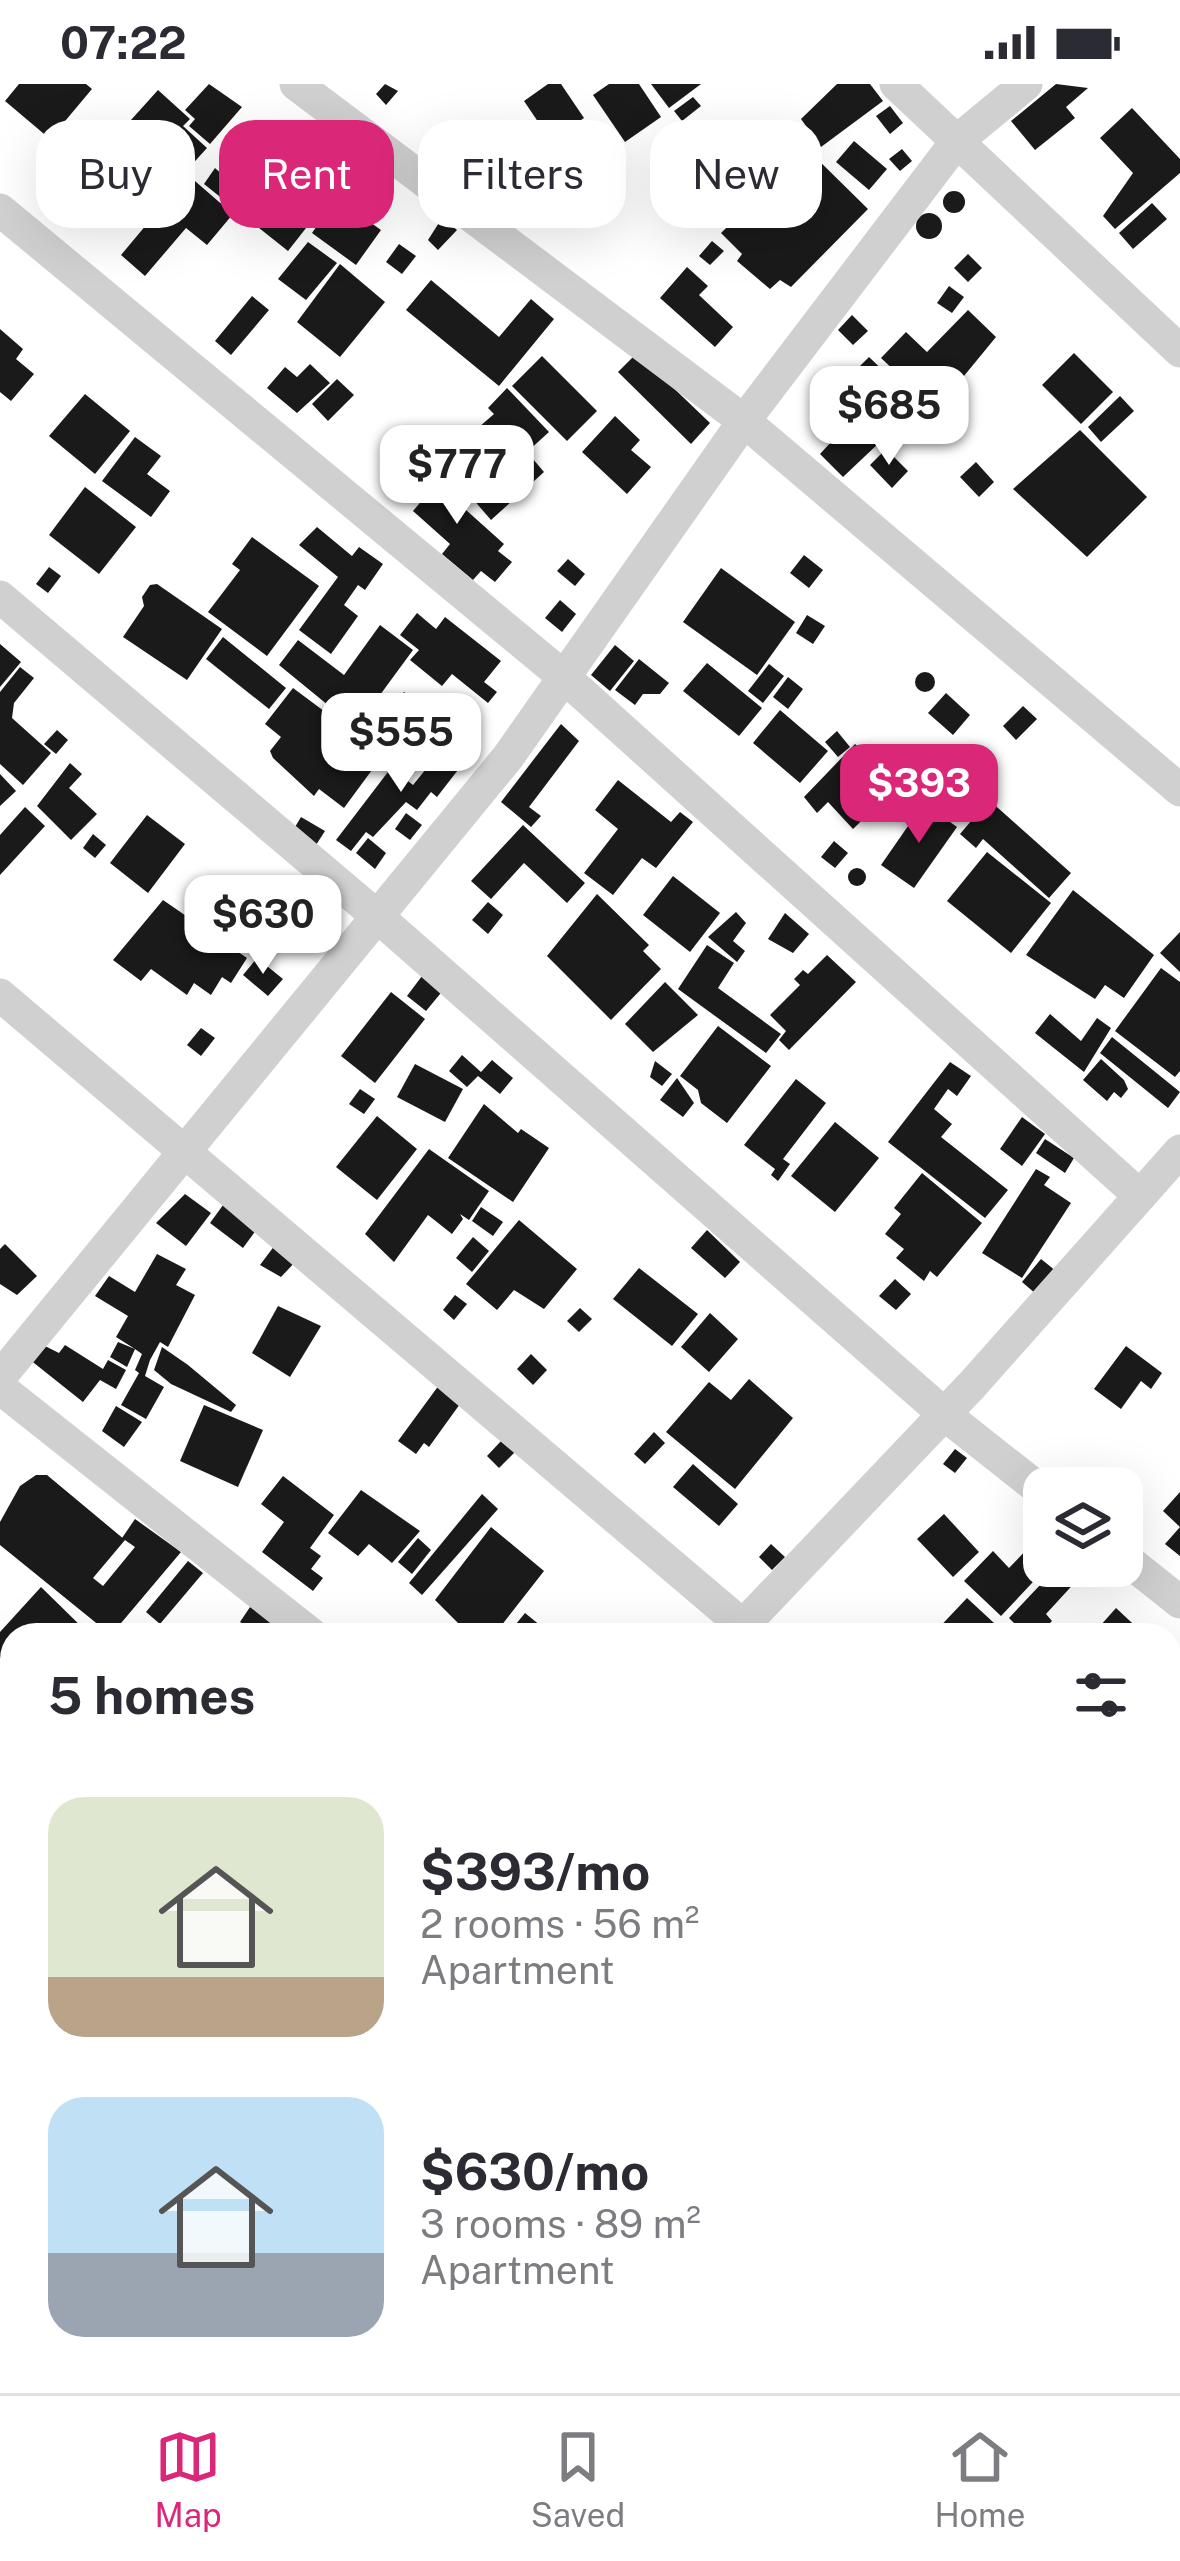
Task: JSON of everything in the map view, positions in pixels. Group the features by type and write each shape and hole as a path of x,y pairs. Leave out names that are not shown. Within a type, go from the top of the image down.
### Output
{"street":[{"path":"296,84 744,421 1180,790"},
{"path":"896,84 1180,351"},
{"path":"0,1377 508,757 744,421 957,141 1026,84"},
{"path":"0,210 564,677 1140,1196"},
{"path":"0,597 378,917 944,1414 1023,1476"},
{"path":"0,995 188,1149 733,1623"},
{"path":"751,1623 1180,1150"},
{"path":"0,1388 297,1623"},
{"path":"1143,1573 1180,1602"}],"building":[{"path":"19,84 86,84 92,89 66,120 36,120 36,127 5,101"},
{"path":"209,84 242,107 231,120 219,120 219,134 210,144 195,131 195,119 185,110"},
{"path":"385,84 398,91 386,105 376,94"},
{"path":"548,84 561,84 584,118 537,120 524,101"},
{"path":"609,84 639,84 661,117 650,120 626,141 626,120 610,120 593,95"},
{"path":"651,84 701,84 669,108"},
{"path":"837,84 870,84 883,101 822,146 822,120 801,119"},
{"path":"1056,84 1088,88 1066,107 1075,118 1035,150 1011,121"},
{"path":"158,90 190,119 189,120 131,120"},
{"path":"693,97 701,106 683,120 674,111"},
{"path":"890,106 903,123 890,134 876,116"},
{"path":"1132,108 1180,159 1180,173 1115,229 1103,216 1133,173 1100,138"},
{"path":"195,137 207,148 195,161"},
{"path":"854,141 887,169 869,190 836,162"},
{"path":"902,149 912,161 900,171 889,159"},
{"path":"822,164 868,209 791,287 780,280 770,289 737,261 742,254 721,233 726,228 822,228"},
{"path":"215,168 219,172 219,196 204,184"},
{"path":"195,181 219,202 221,228 207,245 186,228 195,228"},
{"path":"954,191 965,202 954,213 943,202"},
{"path":"1152,203 1167,219 1133,249 1119,233"},
{"path":"929,213 942,226 929,239 916,226"},
{"path":"144,228 186,228 145,276 121,255"},
{"path":"259,228 306,228 288,251"},
{"path":"315,228 381,230 356,265 312,233"},
{"path":"436,228 457,230 438,250 428,240"},
{"path":"712,241 724,251 710,265 699,256"},
{"path":"308,242 337,263 306,300 278,279"},
{"path":"399,244 416,256 402,274 386,262"},
{"path":"968,254 982,268 968,282 954,268"},
{"path":"340,264 385,302 340,357 297,322"},
{"path":"687,267 708,286 699,295 733,327 715,347 660,298"},
{"path":"431,280 499,337 531,299 554,319 499,386 406,310"},
{"path":"949,286 964,297 952,313 937,303"},
{"path":"252,296 269,310 231,355 215,341"},
{"path":"968,310 996,337 936,410 881,358 906,332 927,352"},
{"path":"852,315 868,331 853,345 838,330"},
{"path":"0,329 23,349 16,359 34,374 11,401 0,392"},
{"path":"637,353 710,423 691,444 618,372"},
{"path":"1074,353 1113,392 1081,424 1042,385"},
{"path":"542,356 597,411 567,441 512,386"},
{"path":"869,357 919,405 843,477 820,454 832,441 827,435 853,409 835,391"},
{"path":"310,364 330,383 297,413 267,388 285,367 297,377"},
{"path":"337,379 354,395 328,421 312,404"},
{"path":"507,388 549,432 527,452 544,472 491,520 440,461 494,414 488,408"},
{"path":"85,394 130,431 95,474 49,436"},
{"path":"1120,396 1134,411 1101,442 1088,427"},
{"path":"615,416 640,440 631,450 651,467 627,494 582,452"},
{"path":"1080,430 1147,497 1087,557 1013,489"},
{"path":"135,437 161,456 147,474 170,491 151,517 102,481"},
{"path":"886,449 908,471 892,488 870,465"},
{"path":"425,460 445,475 437,484 504,544 498,551 512,562 495,582 481,571 473,580 442,554 450,544 413,511 424,498 403,479"},
{"path":"976,462 994,482 979,497 960,477"},
{"path":"85,487 136,527 99,574 49,535"},
{"path":"317,527 352,556 359,547 383,564 365,590 358,585 344,605 358,616 331,654 299,630 338,577 299,545"},
{"path":"252,537 319,586 267,656 208,612 240,570 232,564"},
{"path":"804,555 823,570 809,588 790,573"},
{"path":"568,559 585,574 575,586 557,571"},
{"path":"49,567 61,576 48,593 36,584"},
{"path":"721,568 795,622 757,675 683,622"},
{"path":"157,584 222,629 187,680 123,637 144,606 142,597 150,585"},
{"path":"560,600 576,614 562,632 545,618"},
{"path":"417,613 436,629 445,617 501,661 484,682 497,692 488,703 452,674 442,686 410,660 419,650 400,635"},
{"path":"807,615 825,626 813,644 796,633"},
{"path":"380,625 413,650 366,714 379,723 404,692 451,729 427,759 416,750 409,759 374,730 367,737 279,665 298,640 344,675"},
{"path":"223,637 286,688 269,709 206,659"},
{"path":"0,644 21,662 0,687"},
{"path":"615,645 634,661 610,691 591,675"},
{"path":"639,659 669,683 660,694 643,694 635,705 615,690"},
{"path":"707,663 762,708 739,736 683,691"},
{"path":"769,664 784,676 763,703 748,691"},
{"path":"20,667 34,678 14,703 12,718 51,753 23,785 0,764 0,692"},
{"path":"925,672 935,682 925,692 915,682"},
{"path":"788,677 803,689 788,709 773,697"},
{"path":"293,688 383,755 344,808 319,789 314,796 270,751 281,737 265,724"},
{"path":"946,693 970,715 953,735 928,713"},
{"path":"1023,706 1037,719 1016,740 1003,726"},
{"path":"780,710 828,751 800,783 753,743"},
{"path":"561,724 579,741 529,807 541,816 531,827 501,802"},
{"path":"57,730 68,740 56,754 44,744"},
{"path":"837,731 850,747 838,757 825,742"},
{"path":"448,742 468,757 437,797 431,792 417,810 406,802 373,837 366,832 351,851 336,840 391,768 413,785"},
{"path":"855,744 870,756 860,770 886,797 853,829 828,802 817,813 804,797"},
{"path":"70,763 82,774 69,788 97,814 71,840 37,806"},
{"path":"0,774 16,791 0,806"},
{"path":"618,780 671,822 680,812 693,822 656,868 642,858 613,895 584,873 618,829 595,810"},
{"path":"989,800 1071,873 1049,898 983,839 976,848 960,834"},
{"path":"924,803 957,827 914,888 881,865"},
{"path":"25,807 45,826 0,875 0,835"},
{"path":"406,813 422,825 410,840 395,829"},
{"path":"147,815 185,844 148,893 110,863"},
{"path":"301,817 325,831 316,845 292,832"},
{"path":"523,825 585,883 567,903 524,863 491,899 471,881"},
{"path":"93,834 106,845 95,858 83,848"},
{"path":"368,838 386,853 375,869 356,853"},
{"path":"834,841 848,853 835,868 821,857"},
{"path":"987,852 1051,903 1011,953 947,901"},
{"path":"857,868 866,877 857,886 848,877"},
{"path":"673,876 720,913 690,952 643,915"},
{"path":"1073,890 1154,955 1124,998 1105,985 1095,999 1026,955"},
{"path":"597,894 649,945 643,951 661,969 611,1020 547,956"},
{"path":"163,900 247,958 231,983 222,977 211,995 194,983 187,995 151,969 141,981 113,960"},
{"path":"488,902 503,915 488,934 472,920"},
{"path":"736,912 746,923 733,941 745,951 737,962 708,937"},
{"path":"785,913 809,934 793,953 768,939"},
{"path":"1180,932 1180,972 1160,953"},
{"path":"707,945 734,963 718,988 781,1034 766,1053 678,989"},
{"path":"827,955 856,982 789,1050 779,1040 786,1031 770,1015 800,985 794,979 803,970 808,974"},
{"path":"257,958 283,979 268,996 243,975"},
{"path":"1161,968 1180,982 1180,1071 1175,1077 1115,1031"},
{"path":"425,972 445,988 426,1011 407,996"},
{"path":"665,982 698,1015 653,1052 625,1024"},
{"path":"391,992 425,1019 375,1083 341,1056"},
{"path":"1050,1014 1081,1041 1097,1018 1111,1028 1084,1072 1035,1033"},
{"path":"718,1026 771,1066 727,1123 701,1103 698,1090 680,1076"},
{"path":"201,1028 215,1038 201,1056 187,1045"},
{"path":"1112,1037 1180,1092 1168,1108 1100,1053"},
{"path":"462,1055 481,1072 492,1060 513,1078 500,1094 478,1076 467,1087 449,1071"},
{"path":"1101,1059 1124,1080 1128,1089 1121,1098 1114,1092 1107,1101 1083,1080"},
{"path":"655,1061 672,1074 662,1086 650,1077"},
{"path":"950,1062 971,1076 957,1096 948,1089 934,1109 952,1124 941,1137 1008,1190 985,1218 888,1142"},
{"path":"415,1064 463,1089 445,1122 397,1097"},
{"path":"677,1078 694,1103 683,1117 660,1100"},
{"path":"796,1079 826,1103 783,1159 790,1164 778,1181 771,1175 775,1169 744,1145"},
{"path":"360,1089 375,1099 364,1114 349,1104"},
{"path":"484,1104 518,1133 521,1129 549,1148 513,1202 448,1158"},
{"path":"377,1116 417,1149 377,1200 336,1167"},
{"path":"1022,1117 1045,1134 1022,1166 1000,1149"},
{"path":"835,1122 879,1158 835,1212 791,1176"},
{"path":"1045,1139 1074,1158 1065,1173 1036,1153"},
{"path":"429,1149 489,1191 469,1220 460,1214 463,1219 452,1234 428,1215 394,1262 365,1234"},
{"path":"1036,1169 1050,1177 1044,1185 1071,1203 1022,1278 982,1253"},
{"path":"922,1173 982,1223 937,1277 930,1271 924,1281 896,1258 904,1249 885,1234 901,1214 894,1208"},
{"path":"185,1194 211,1213 186,1246 156,1223"},
{"path":"226,1201 259,1226 243,1248 210,1223"},
{"path":"481,1207 503,1222 493,1236 472,1221"},
{"path":"519,1220 577,1269 544,1309 514,1290 497,1310 466,1284"},
{"path":"707,1230 740,1262 725,1278 691,1248"},
{"path":"473,1237 489,1251 472,1272 456,1258"},
{"path":"278,1241 298,1259 281,1277 260,1265"},
{"path":"5,1244 37,1276 17,1295 0,1284 0,1249"},
{"path":"157,1254 186,1269 176,1285 195,1295 168,1347 160,1342 150,1360 145,1376 164,1387 146,1419 121,1405 139,1373 135,1370 142,1354 116,1337 128,1316 95,1296 109,1276 135,1292"},
{"path":"1041,1259 1056,1271 1036,1294 1022,1282"},
{"path":"639,1268 698,1314 672,1346 613,1299"},
{"path":"895,1279 911,1294 896,1310 879,1296"},
{"path":"455,1295 467,1304 454,1320 443,1310"},
{"path":"278,1306 321,1326 290,1377 252,1353"},
{"path":"580,1308 592,1319 579,1332 567,1321"},
{"path":"710,1313 738,1339 709,1372 681,1347"},
{"path":"118,1342 135,1349 127,1367 110,1357"},
{"path":"41,1344 59,1353 65,1345 103,1369 108,1360 126,1370 116,1389 100,1380 83,1402 29,1359"},
{"path":"1126,1346 1162,1373 1151,1389 1141,1381 1121,1409 1094,1389"},
{"path":"162,1347 236,1405 231,1412 171,1384 154,1370"},
{"path":"531,1354 547,1370 533,1385 517,1369"},
{"path":"749,1379 793,1418 735,1489 666,1432 709,1382 731,1400"},
{"path":"442,1381 465,1397 429,1447 424,1443 416,1454 398,1441"},
{"path":"204,1405 263,1430 238,1487 180,1461"},
{"path":"116,1406 142,1422 124,1447 102,1431"},
{"path":"654,1432 665,1443 645,1464 634,1454"},
{"path":"502,1440 515,1452 499,1468 487,1456"},
{"path":"955,1449 967,1458 955,1473 943,1464"},
{"path":"693,1464 738,1504 719,1526 673,1487"},
{"path":"36,1475 47,1475 122,1538 135,1519 181,1552 121,1623 96,1623 0,1545 0,1522 20,1486","holes":["125,1540 135,1547 103,1586 93,1578"]},
{"path":"283,1476 334,1515 310,1548 321,1556 311,1569 323,1578 313,1591 262,1552 284,1522 261,1504"},
{"path":"361,1490 420,1531 392,1563 369,1544 358,1556 328,1533"},
{"path":"1180,1492 1180,1527 1163,1511"},
{"path":"482,1494 498,1509 422,1595 409,1583"},
{"path":"944,1514 979,1552 953,1577 917,1539"},
{"path":"491,1527 544,1571 503,1623 458,1623 435,1600"},
{"path":"1180,1527 1180,1556 1165,1544"},
{"path":"418,1538 431,1550 412,1574 398,1562"},
{"path":"771,1544 785,1557 772,1570 759,1557"},
{"path":"993,1551 1009,1568 1023,1553 1023,1587 1028,1587 1001,1616 964,1581"},
{"path":"188,1561 203,1573 161,1623 146,1612"},
{"path":"41,1587 78,1623 8,1623"},
{"path":"1038,1587 1071,1587 1046,1614 1050,1623 1014,1623 1009,1618"},
{"path":"967,1598 994,1623 943,1623"},
{"path":"250,1607 275,1623 242,1623"},
{"path":"1116,1608 1132,1623 1103,1623"},
{"path":"525,1613 537,1623 517,1623"}]}
